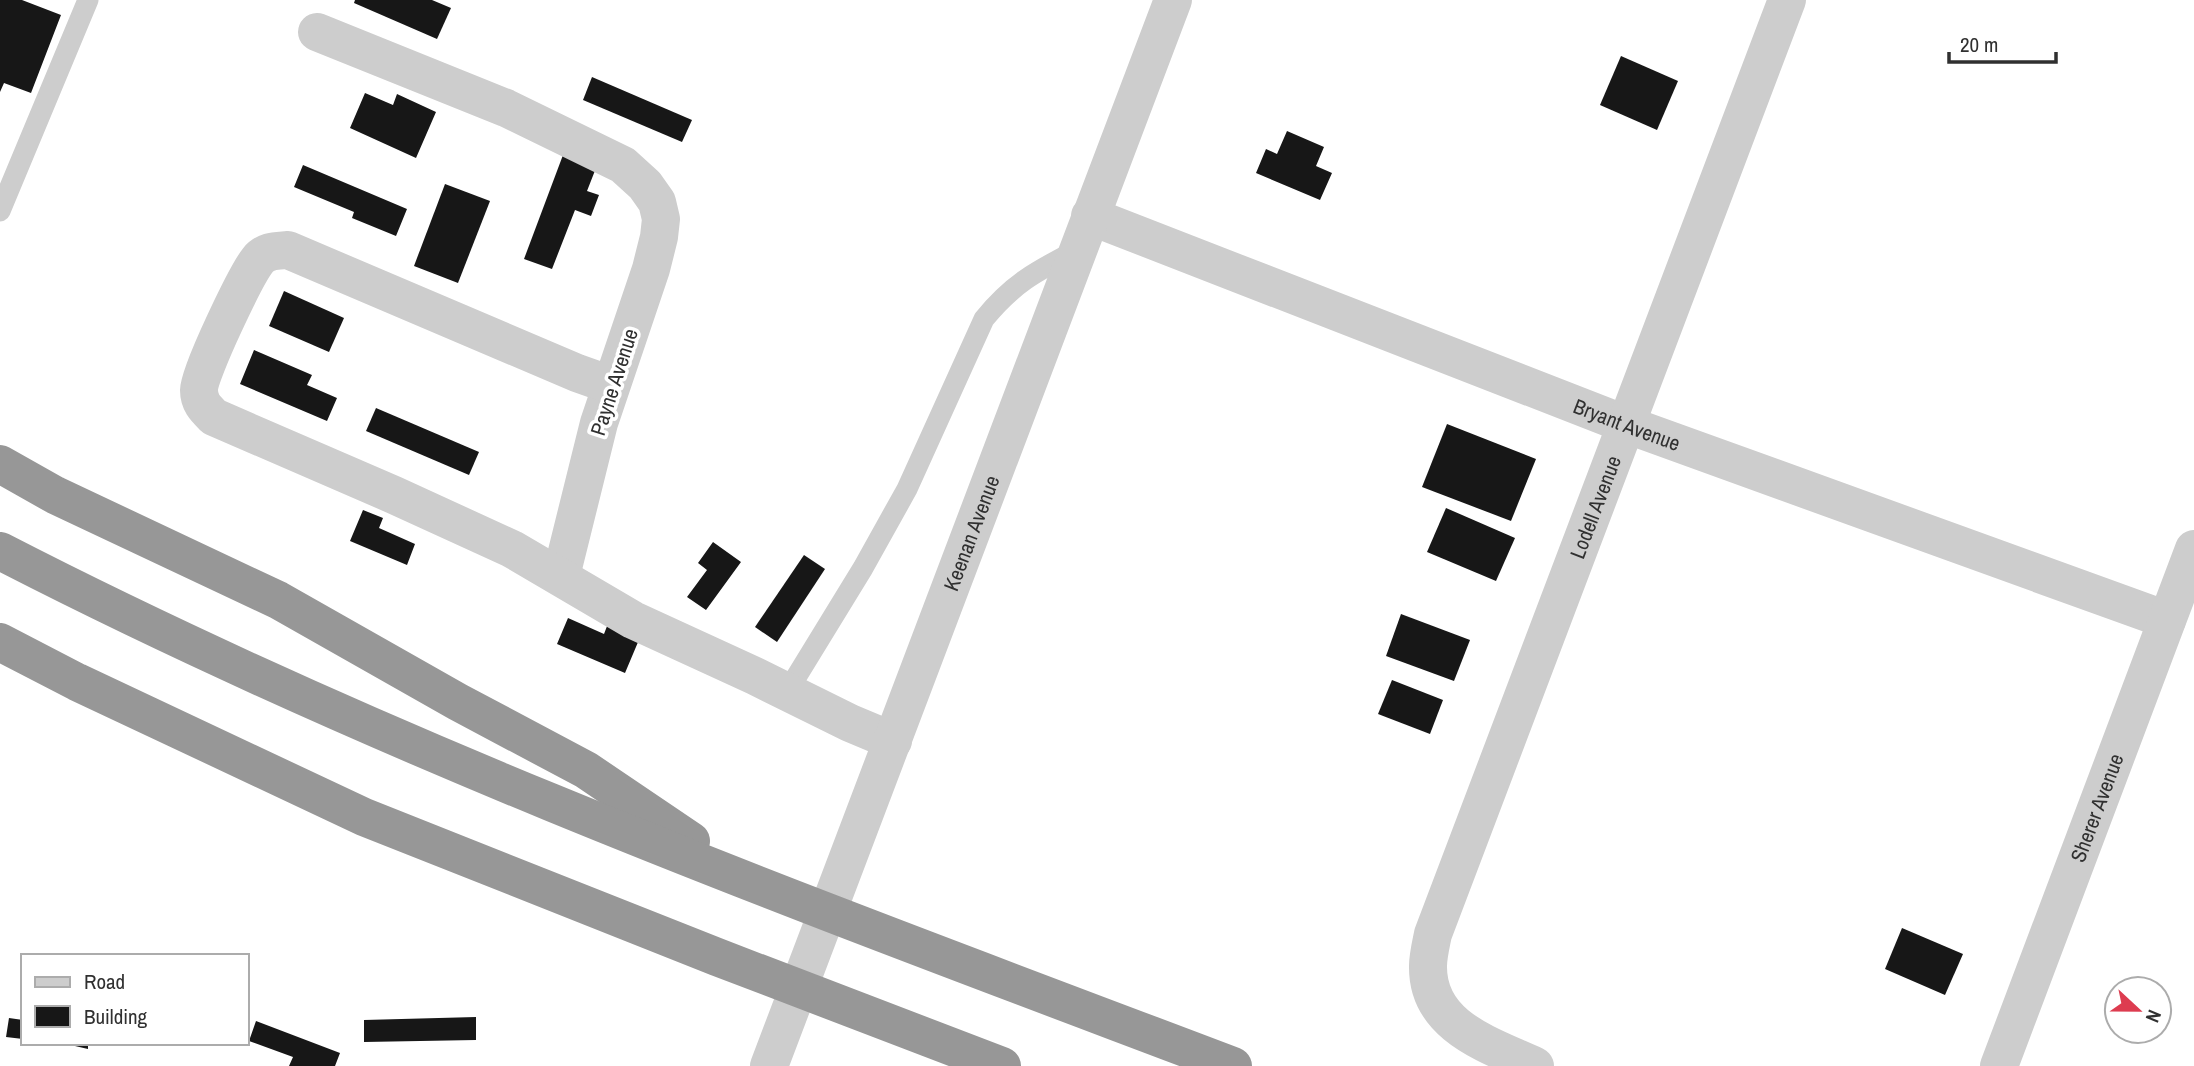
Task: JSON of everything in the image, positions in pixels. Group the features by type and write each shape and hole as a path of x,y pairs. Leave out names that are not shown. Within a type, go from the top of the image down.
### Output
{"highway":[{"path":"0,464 55,495 278,600 458,702 586,770 748,880"},
{"path":"0,551 110,608 293,692 541,800 1233,1066"},
{"path":"0,642 77,682 364,817 1002,1066"}],"street":[{"name":"Keenan Avenue","path":"769,1066 1172,0"},
{"name":"Lodell Avenue","path":"1535,1066 1461,1031 1448,1019 1433,995 1428,968 1433,934 1787,0"},
{"name":"Payne Avenue","path":"317,32 506,108 623,165 657,202 661,219 651,269 599,423 561,576"},
{"name":"Bryant Avenue","path":"1083,233 1625,424 2167,620"},
{"path":"611,385 288,250 271,251 259,258 230,312 203,372 199,388 202,405 214,417 512,549 634,620 850,723 893,740"},
{"name":"Sherer Avenue","path":"1998,1066 2194,549"}],"lane":[{"path":"0,211 88,0"},
{"path":"787,692 863,568 907,489 984,319 1002,296 1083,233"}],"building":[{"path":"0,0 22,0 61,15 31,93 4,83 0,92"},
{"path":"355,0 432,0 451,8 437,39 354,3"},
{"path":"1621,56 1678,81 1657,130 1600,105"},
{"path":"592,77 692,120 682,142 583,100"},
{"path":"365,93 393,105 397,94 436,112 416,158 350,128"},
{"path":"1287,131 1324,147 1316,166 1332,173 1320,200 1256,173 1266,149 1277,154"},
{"path":"563,155 596,168 587,191 599,195 591,216 575,210 552,269 524,259"},
{"path":"303,165 407,209 396,236 352,218 354,212 294,187"},
{"path":"445,184 490,201 458,283 414,266"},
{"path":"284,291 344,318 329,352 269,326"},
{"path":"254,350 312,375 307,385 337,398 327,421 240,384"},
{"path":"376,408 479,452 469,475 366,431"},
{"path":"1447,424 1536,459 1511,521 1422,487"},
{"path":"1446,508 1515,538 1496,581 1427,552"},
{"path":"363,510 383,518 379,528 415,544 407,565 350,541"},
{"path":"713,542 741,562 706,610 687,597 707,570 698,563"},
{"path":"804,555 825,569 777,642 755,627"},
{"path":"1401,614 1470,640 1454,681 1386,656"},
{"path":"568,618 604,634 609,621 641,635 625,673 557,644"},
{"path":"1392,680 1443,700 1430,734 1378,714"},
{"path":"1902,928 1963,954 1945,995 1885,969"},
{"path":"476,1017 476,1040 364,1042 364,1020"},
{"path":"9,1018 21,1020 21,1039 6,1037"},
{"path":"256,1021 340,1053 335,1066 289,1066 293,1057 249,1041"},
{"path":"71,1045 88,1045 88,1049"}]}
